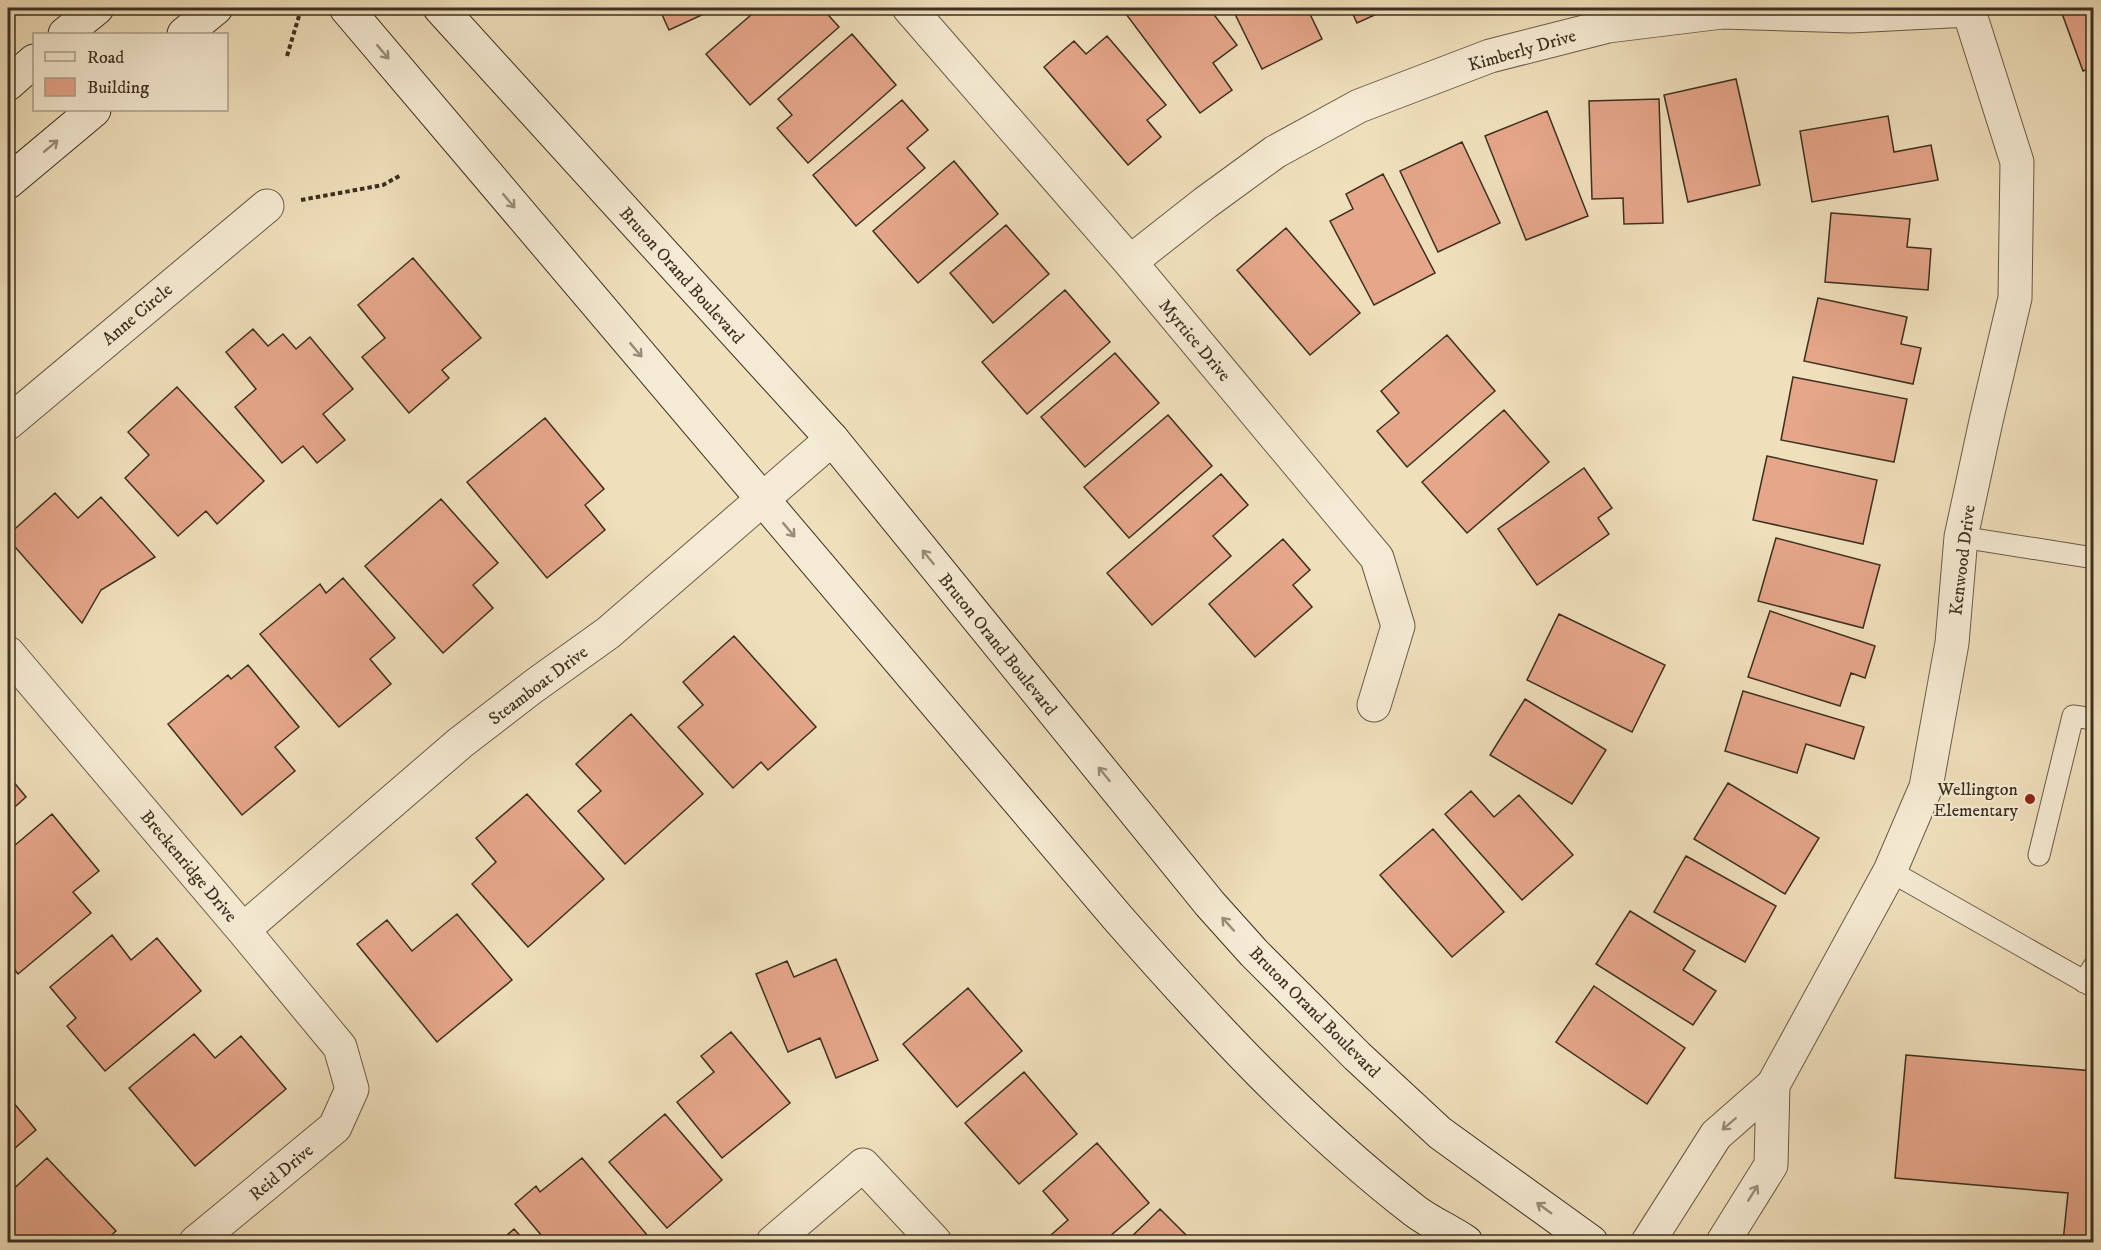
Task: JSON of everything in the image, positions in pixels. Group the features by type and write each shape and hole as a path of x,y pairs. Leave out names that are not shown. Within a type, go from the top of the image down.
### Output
{"street":[{"path":"66,33 97,8"},
{"path":"185,33 216,8"},
{"path":"346,8 1117,917 1209,1022 1315,1126 1417,1213 1466,1242"},
{"name":"Bruton Orand Boulevard","path":"440,8 832,440 1210,904 1254,953 1357,1056 1440,1133 1591,1242"},
{"name":"Myrtice Drive","path":"909,8 1130,262 1377,558 1398,626 1374,705"},
{"name":"Kimberly Drive","path":"1130,262 1275,152 1359,106 1490,56 1608,26 1722,12 1851,16 1968,9"},
{"name":"Kenwood Drive","path":"1648,1242 1716,1135 1773,1085 1890,871 1926,787 1952,643 1961,537 2015,298 2017,162 1968,9"},
{"path":"8,84 33,62"},
{"path":"8,182 93,111"},
{"name":"Anne Circle","path":"8,423 267,206"},
{"name":"Steamboat Drive","path":"243,930 460,743 608,633 832,440"},
{"name":"Breckenridge Drive","path":"8,653 340,1047 352,1089"},
{"name":"Kenwood Drive","path":"1723,1242 1771,1165 1773,1085"},
{"name":"Reid Drive","path":"196,1242 335,1127 352,1089"},
{"path":"773,1242 863,1165 935,1242"}],"lane":[{"path":"1961,537 2094,558"},
{"path":"2039,855 2073,716 2094,718"},
{"path":"1890,871 2090,978"}],"path":[{"path":"287,56 298,16"},
{"path":"267,206 383,185 401,175"}],"building":[{"path":"659,8 717,8 669,30"},
{"path":"759,8 794,8 799,13 805,8 822,8 839,27 750,105 706,54"},
{"path":"1126,8 1209,8 1237,45 1213,63 1232,90 1200,113 1123,10"},
{"path":"1232,8 1307,8 1322,39 1262,69"},
{"path":"1350,8 1390,8 1357,23"},
{"path":"2060,8 2094,8 2094,67 2083,71"},
{"path":"852,34 896,85 808,163 777,128 792,115 778,99"},
{"path":"1107,36 1166,105 1147,120 1161,137 1128,165 1044,67 1074,41 1086,54"},
{"path":"1736,79 1760,185 1688,202 1664,95"},
{"path":"2094,90 2094,115 2087,92"},
{"path":"1659,99 1663,223 1624,224 1623,198 1592,199 1589,101"},
{"path":"902,100 928,130 907,148 925,168 856,226 813,175"},
{"path":"1547,111 1588,216 1526,240 1485,136"},
{"path":"1888,116 1894,152 1931,145 1938,180 1812,202 1800,131"},
{"path":"1462,142 1500,223 1438,252 1400,171"},
{"path":"954,161 998,214 918,283 873,231"},
{"path":"1383,174 1435,273 1374,305 1330,221 1353,209 1346,194"},
{"path":"1831,213 1910,219 1907,247 1931,249 1928,290 1825,282"},
{"path":"1006,225 1049,274 993,323 950,273"},
{"path":"1286,228 1360,313 1310,355 1237,270"},
{"path":"413,258 481,338 442,370 449,378 409,413 362,357 385,338 358,305"},
{"path":"1065,290 1110,342 1027,414 982,362"},
{"path":"1818,298 1907,317 1901,344 1921,348 1913,384 1804,361"},
{"path":"253,329 268,346 283,334 296,349 310,337 353,389 323,414 345,440 317,463 303,446 282,463 235,407 256,389 226,352"},
{"path":"1447,335 1495,391 1407,467 1377,431 1399,413 1381,391"},
{"path":"1115,353 1159,403 1085,467 1041,417"},
{"path":"2094,365 2094,400 2088,399"},
{"path":"1793,377 1907,399 1894,462 1781,440"},
{"path":"177,387 264,481 217,524 206,511 178,536 125,478 149,455 128,432"},
{"path":"1504,410 1549,462 1467,533 1422,482"},
{"path":"1168,415 1212,466 1129,538 1084,487"},
{"path":"545,418 604,489 585,505 605,530 547,578 467,482"},
{"path":"1767,456 1877,480 1863,544 1753,520"},
{"path":"1584,468 1612,508 1598,518 1609,534 1537,585 1498,529"},
{"path":"1221,474 1248,505 1213,536 1231,556 1152,625 1107,573"},
{"path":"55,493 78,518 101,497 155,557 101,590 82,623 8,539 8,535"},
{"path":"441,499 498,563 473,585 493,608 443,653 365,566"},
{"path":"1776,538 1880,565 1863,628 1758,601"},
{"path":"1283,539 1310,570 1293,585 1312,607 1255,657 1209,604"},
{"path":"343,578 395,638 370,659 391,684 339,727 260,634 320,584 326,593"},
{"path":"1770,611 1875,646 1865,678 1851,673 1840,706 1748,677"},
{"path":"1559,614 1665,665 1632,732 1527,680"},
{"path":"734,636 816,727 768,770 761,762 733,788 678,727 703,705 683,682"},
{"path":"248,665 299,727 275,747 295,771 242,815 168,724 228,675 231,679"},
{"path":"1743,691 1864,727 1854,759 1806,744 1797,773 1725,751"},
{"path":"1525,699 1606,750 1572,804 1490,755"},
{"path":"631,714 703,794 625,864 578,811 601,791 576,764"},
{"path":"8,775 26,797 8,813"},
{"path":"1728,783 1819,838 1785,894 1694,839"},
{"path":"1471,791 1494,817 1519,795 1573,855 1522,900 1445,814"},
{"path":"527,794 604,879 528,947 472,884 496,862 476,838"},
{"path":"52,814 99,871 73,892 91,913 18,974 8,961 8,851"},
{"path":"1433,829 1504,912 1452,957 1380,875"},
{"path":"1686,856 1776,906 1745,962 1654,912"},
{"path":"1630,911 1695,951 1683,970 1716,991 1693,1025 1596,964"},
{"path":"457,914 512,980 437,1042 357,944 387,920 412,951"},
{"path":"112,935 131,960 157,938 201,991 105,1071 67,1026 76,1018 50,987"},
{"path":"836,959 878,1060 836,1078 820,1038 788,1052 756,974 787,961 794,977"},
{"path":"1594,986 1685,1048 1647,1104 1556,1042"},
{"path":"968,988 1022,1051 957,1107 903,1044"},
{"path":"731,1032 790,1103 722,1158 677,1102 714,1072 701,1056"},
{"path":"194,1034 215,1058 241,1036 286,1089 195,1166 129,1088"},
{"path":"1906,1055 2094,1071 2094,1242 2063,1242 2068,1193 1895,1178"},
{"path":"1024,1072 1077,1134 1019,1184 965,1123"},
{"path":"8,1096 36,1130 8,1154"},
{"path":"665,1114 722,1180 667,1228 609,1162"},
{"path":"1097,1143 1149,1203 1103,1242 1043,1242 1068,1220 1043,1191"},
{"path":"47,1158 116,1231 104,1242 8,1242 8,1194"},
{"path":"582,1158 653,1242 547,1242 515,1204 536,1186 540,1192"},
{"path":"1160,1209 1193,1242 1126,1242"},
{"path":"514,1229 526,1242 499,1242"}],"place":[{"name":"Wellington Elementary","path":"2030,799"}]}
